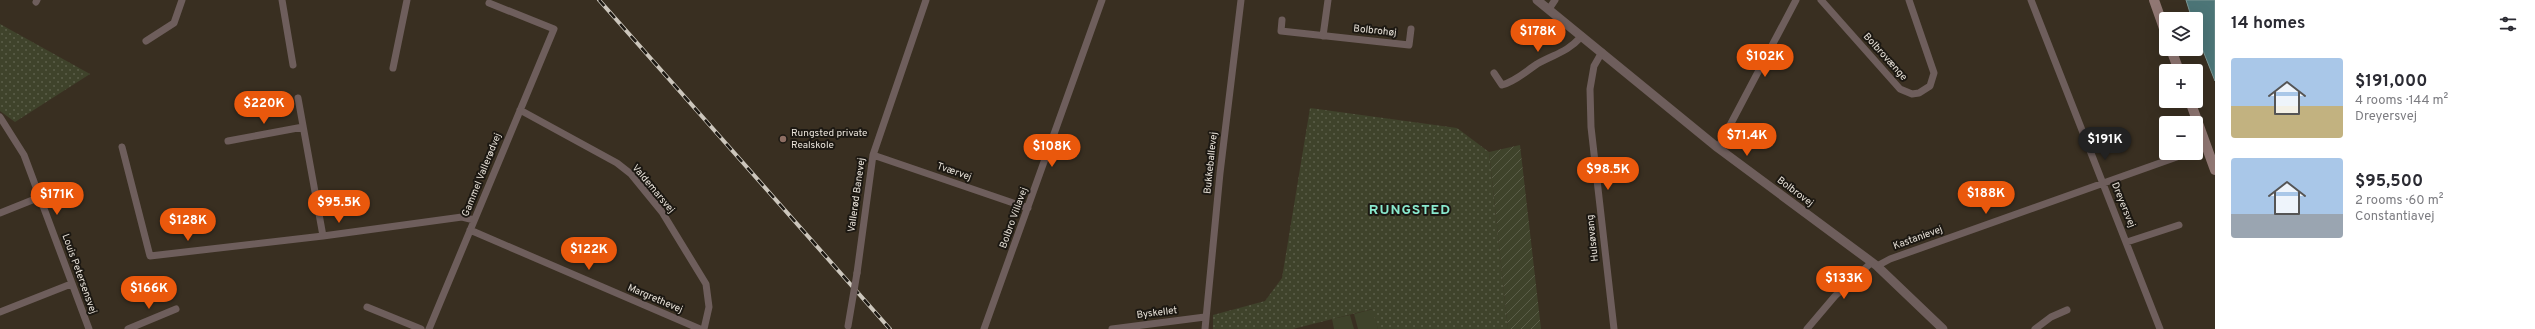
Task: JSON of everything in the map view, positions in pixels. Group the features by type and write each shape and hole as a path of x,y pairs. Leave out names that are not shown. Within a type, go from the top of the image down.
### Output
{"main road":[{"path":"2154,0 2159,14"},
{"path":"2192,108 2215,170"}],"street":[{"path":"146,41 174,23 182,0"},
{"path":"282,0 293,65"},
{"path":"393,68 407,0"},
{"name":"Vallerød Banevej","path":"848,328 873,155 926,0"},
{"name":"Bolbro Villavej","path":"984,329 1102,0"},
{"name":"Bukkeballevej","path":"1205,329 1205,317 1241,0"},
{"path":"1323,36 1328,0"},
{"name":"Bolbrovej","path":"1537,0 1718,148 1874,264 1943,329"},
{"path":"1549,9 1555,0"},
{"path":"1718,148 1796,0"},
{"name":"Bolbrovænge","path":"1821,0 1900,89 1912,94 1919,93 1930,86 1934,73 1909,0"},
{"name":"Dreyersvej","path":"2031,0 2160,329"},
{"name":"Gammel Vallerødvej","path":"430,329 554,29 489,3"},
{"name":"Bolbrohøj","path":"1282,20 1281,30 1409,45 1411,29"},
{"path":"1494,73 1502,85 1513,82 1538,64 1569,50 1582,36"},
{"name":"Hulsøvang","path":"1602,52 1594,66 1590,89 1592,126 1614,329"},
{"path":"298,98 323,236"},
{"name":"Valdemarsvej","path":"520,110 617,163 631,174 662,212 706,284 709,307 704,329"},
{"name":"Louis Petersensvej","path":"0,117 24,155 89,329"},
{"path":"228,141 303,127"},
{"path":"122,147 150,256 462,218 474,220"},
{"name":"Tværvej","path":"873,155 1028,208"},
{"name":"Kastanievej","path":"1807,329 1835,296 1874,264 2168,160"},
{"path":"0,213 40,197"},
{"path":"2127,242 2178,225"},
{"name":"Margrethevej","path":"470,230 700,329"},
{"path":"0,312 71,284"},
{"path":"367,307 421,329"},
{"path":"128,329 176,309"},
{"path":"2035,329 2051,317 2067,310"},
{"name":"Byskellet","path":"1112,329 1205,317"}],"green space":[{"path":"0,24 90,74 15,122 0,111"},
{"path":"1310,108 1457,128 1489,152 1508,329 1378,329 1372,309 1293,329 1213,329 1213,315 1265,301 1282,278"},
{"path":"1520,145 1541,329 1508,329 1489,152"},
{"path":"1373,309 1378,329 1358,329 1354,314"},
{"path":"1350,315 1354,329 1334,329 1332,319"}],"water":[{"path":"2186,0 2215,0 2215,81 2203,51 2203,12 2190,12"}],"railway":[{"path":"599,0 890,329"}],"place":[{"name":"Rungsted private Realskole","path":"783,139"}],"district":[{"name":"RUNGSTED","path":"1410,210"}]}
